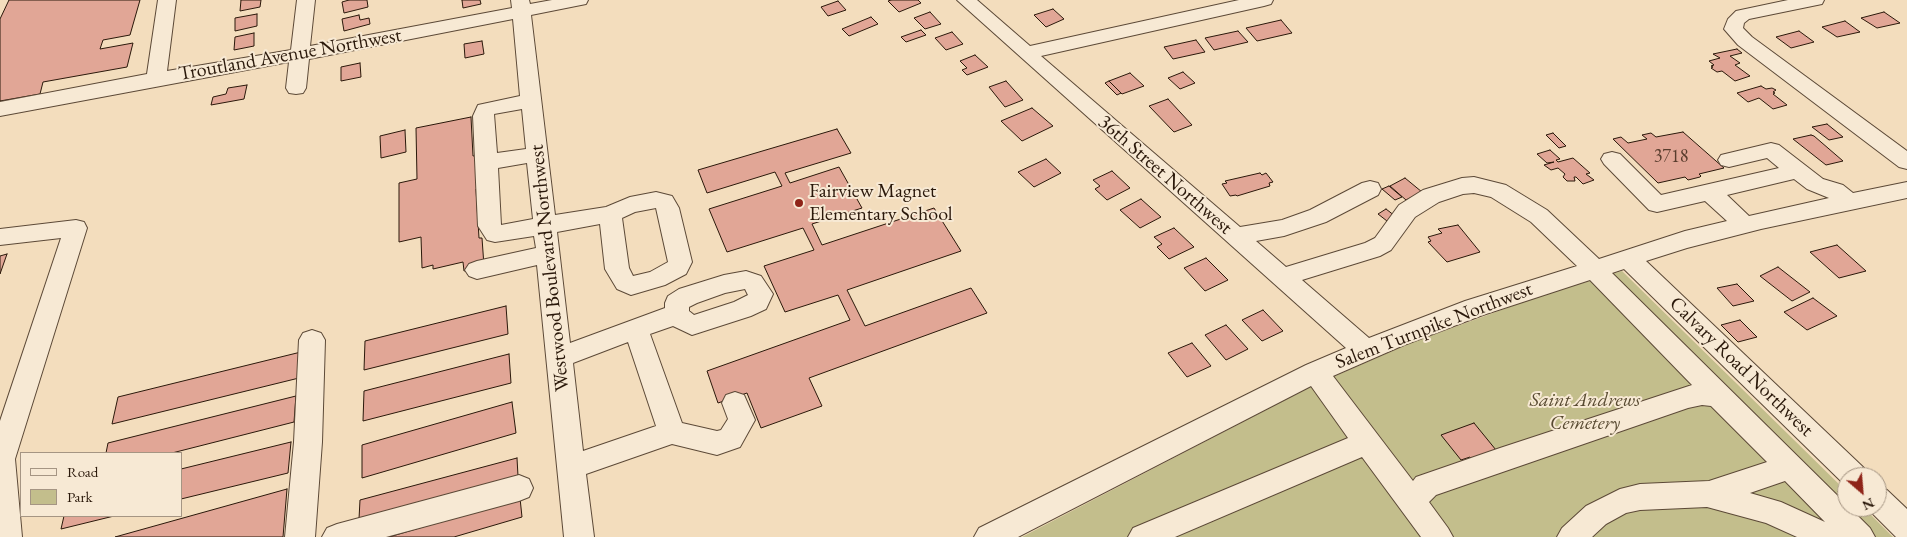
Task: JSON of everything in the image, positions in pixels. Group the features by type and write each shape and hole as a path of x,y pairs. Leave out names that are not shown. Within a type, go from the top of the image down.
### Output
{"street":[{"path":"156,79 167,0"},
{"path":"296,88 306,0"},
{"name":"Troutland Avenue Northwest","path":"0,109 300,54 520,6 579,0"},
{"name":"36th Street Northwest","path":"966,0 1365,350"},
{"path":"1026,53 1264,0"},
{"path":"1815,0 1743,15 1734,24 1739,36 1907,162"},
{"name":"Westwood Boulevard Northwest","path":"520,6 538,154 579,537"},
{"path":"532,101 485,110 483,116 489,226 496,234 610,214"},
{"path":"1729,160 1771,150 1815,184 1835,191 1849,202"},
{"path":"487,162 538,154"},
{"path":"1612,159 1657,204 1798,171"},
{"path":"1284,278 1305,269 1372,250 1382,244 1407,211 1431,196 1462,186 1474,185 1498,191 1534,212 1568,242 1860,537"},
{"path":"1235,236 1284,228 1318,216 1370,189"},
{"name":"Salem Turnpike Northwest","path":"989,537 1315,372 1365,350 1474,308 1628,258 1745,225 1907,190"},
{"path":"1709,192 1745,225"},
{"path":"0,237 76,228 7,417 0,459 7,537"},
{"path":"477,270 549,254"},
{"name":"Calvary Road Northwest","path":"1628,258 1844,467"},
{"path":"560,357 677,314"},
{"path":"636,329 672,432"},
{"path":"300,537 308,442 312,340"},
{"path":"1315,372 1438,537"},
{"path":"1412,503 1426,486 1491,463 1688,397 1702,394 1718,395"},
{"path":"572,467 672,432 717,444 730,439 742,420 735,403"},
{"path":"1143,537 1368,442"},
{"path":"1710,494 1790,467"},
{"path":"337,537 519,488"},
{"path":"1572,537 1596,515 1620,502 1640,497 1710,494 1771,511 1828,537"},
{"path":"1887,509 1907,528"}],"green space":[{"name":"Saint Andrews Cemetery","path":"1622,271 1837,482 1837,517 1873,517 1893,537 1022,537 1308,388 1408,344 1537,297"}],"building":[{"path":"9,0 140,0 130,35 103,40 100,49 133,43 127,67 43,82 40,94 0,101 0,19"},
{"path":"241,0 261,0 260,7 240,11"},
{"path":"367,0 368,7 344,13 342,2"},
{"path":"462,0 480,0 481,4 463,8"},
{"path":"918,0 921,3 899,12 888,1"},
{"path":"838,1 846,10 828,16 821,7"},
{"path":"1053,9 1064,19 1046,27 1034,15"},
{"path":"930,12 941,24 925,29 914,18"},
{"path":"1884,12 1900,23 1877,28 1861,18"},
{"path":"257,14 257,26 235,31 235,18"},
{"path":"359,15 360,20 369,18 370,24 344,31 342,19"},
{"path":"871,17 878,24 849,36 842,29"},
{"path":"1281,20 1292,33 1257,41 1246,28"},
{"path":"1845,21 1860,32 1837,37 1822,27"},
{"path":"921,30 926,35 906,42 901,37"},
{"path":"1238,31 1248,42 1214,50 1205,38"},
{"path":"1799,31 1814,42 1791,48 1776,37"},
{"path":"952,32 963,44 946,50 935,38"},
{"path":"254,33 254,46 234,50 235,37"},
{"path":"1196,40 1205,52 1173,59 1164,47"},
{"path":"482,41 484,54 465,58 464,44"},
{"path":"1737,49 1742,53 1730,56 1740,63 1735,65 1750,76 1735,81 1722,71 1717,72 1711,68 1714,65 1709,61 1720,58 1713,54"},
{"path":"975,55 988,67 967,75 962,70 967,68 960,61"},
{"path":"360,63 361,77 341,81 341,67"},
{"path":"1183,72 1195,83 1180,89 1168,78"},
{"path":"1130,73 1144,86 1122,94 1109,81"},
{"path":"1006,81 1023,100 1005,107 989,87"},
{"path":"1109,81 1121,93 1117,95 1105,83"},
{"path":"247,85 244,99 211,105 213,97 226,94 228,88"},
{"path":"1761,86 1766,89 1772,88 1776,90 1773,94 1787,105 1773,109 1759,98 1748,102 1737,93"},
{"path":"1168,99 1192,125 1174,132 1149,106"},
{"path":"1032,108 1053,126 1022,141 1001,121"},
{"path":"471,117 473,156 479,155 481,188 476,189 479,238 482,238 484,266 464,271 463,262 433,269 433,265 422,268 421,237 399,242 399,183 417,179 416,128"},
{"path":"1827,124 1843,137 1829,140 1812,127"},
{"path":"837,129 851,153 785,173 790,183 839,167 862,208 812,224 822,245 934,208 961,251 847,290 865,326 971,288 987,313 809,378 822,406 761,428 747,393 718,403 707,371 850,320 838,295 785,312 764,266 814,250 803,228 727,252 709,209 782,186 775,172 707,193 698,170"},
{"path":"405,130 406,152 381,158 380,136"},
{"path":"1683,132 1724,168 1699,174 1700,177 1688,180 1685,177 1658,183 1613,139 1621,137 1628,143 1647,139 1642,135 1651,133 1656,137"},
{"path":"1553,133 1566,146 1559,148 1546,135"},
{"path":"1811,135 1843,161 1826,165 1793,139"},
{"path":"1550,150 1560,159 1556,160 1558,162 1573,158 1590,173 1586,174 1594,180 1583,184 1574,177 1575,181 1567,181 1563,177 1565,174 1558,168 1551,170 1544,165 1554,162 1547,163 1537,154"},
{"path":"1046,159 1061,173 1034,187 1018,172"},
{"path":"1112,171 1130,188 1107,200 1095,189 1100,186 1093,180"},
{"path":"1260,173 1262,175 1266,173 1273,182 1269,183 1270,186 1237,196 1230,196 1222,184 1227,183 1225,181"},
{"path":"1405,178 1422,192 1406,200 1390,186"},
{"path":"1389,186 1402,197 1395,200 1382,189"},
{"path":"1141,199 1161,217 1140,228 1120,210"},
{"path":"1386,209 1395,216 1387,221 1378,214"},
{"path":"1458,225 1480,252 1447,262 1428,242 1431,241 1428,237 1442,233 1438,229"},
{"path":"1174,228 1194,247 1169,259 1157,247 1162,244 1154,237"},
{"path":"1837,245 1866,271 1839,278 1810,252"},
{"path":"7,254 0,274 0,256"},
{"path":"1206,258 1228,280 1205,291 1184,268"},
{"path":"1778,267 1810,292 1792,301 1760,276"},
{"path":"1737,284 1754,301 1733,306 1717,288"},
{"path":"1813,298 1837,316 1807,330 1784,312"},
{"path":"506,306 508,334 364,370 365,341"},
{"path":"1263,310 1283,331 1262,341 1242,320"},
{"path":"1740,320 1757,337 1738,342 1721,325"},
{"path":"1226,325 1248,349 1226,360 1205,335"},
{"path":"1192,343 1211,366 1187,377 1168,353"},
{"path":"301,352 299,378 112,424 118,397"},
{"path":"509,354 511,383 363,421 364,391"},
{"path":"296,396 294,422 176,452 106,452 108,443"},
{"path":"512,402 516,433 362,478 362,445"},
{"path":"1474,423 1496,450 1475,463 1470,457 1461,460 1441,435"},
{"path":"291,442 288,473 182,499 182,469"},
{"path":"517,458 518,476 359,519 360,500"},
{"path":"287,489 283,537 115,537"},
{"path":"520,498 522,517 454,537 389,537"},
{"path":"64,517 110,517 61,529"}],"place":[{"name":"Fairview Magnet Elementary School","path":"799,203"}]}
